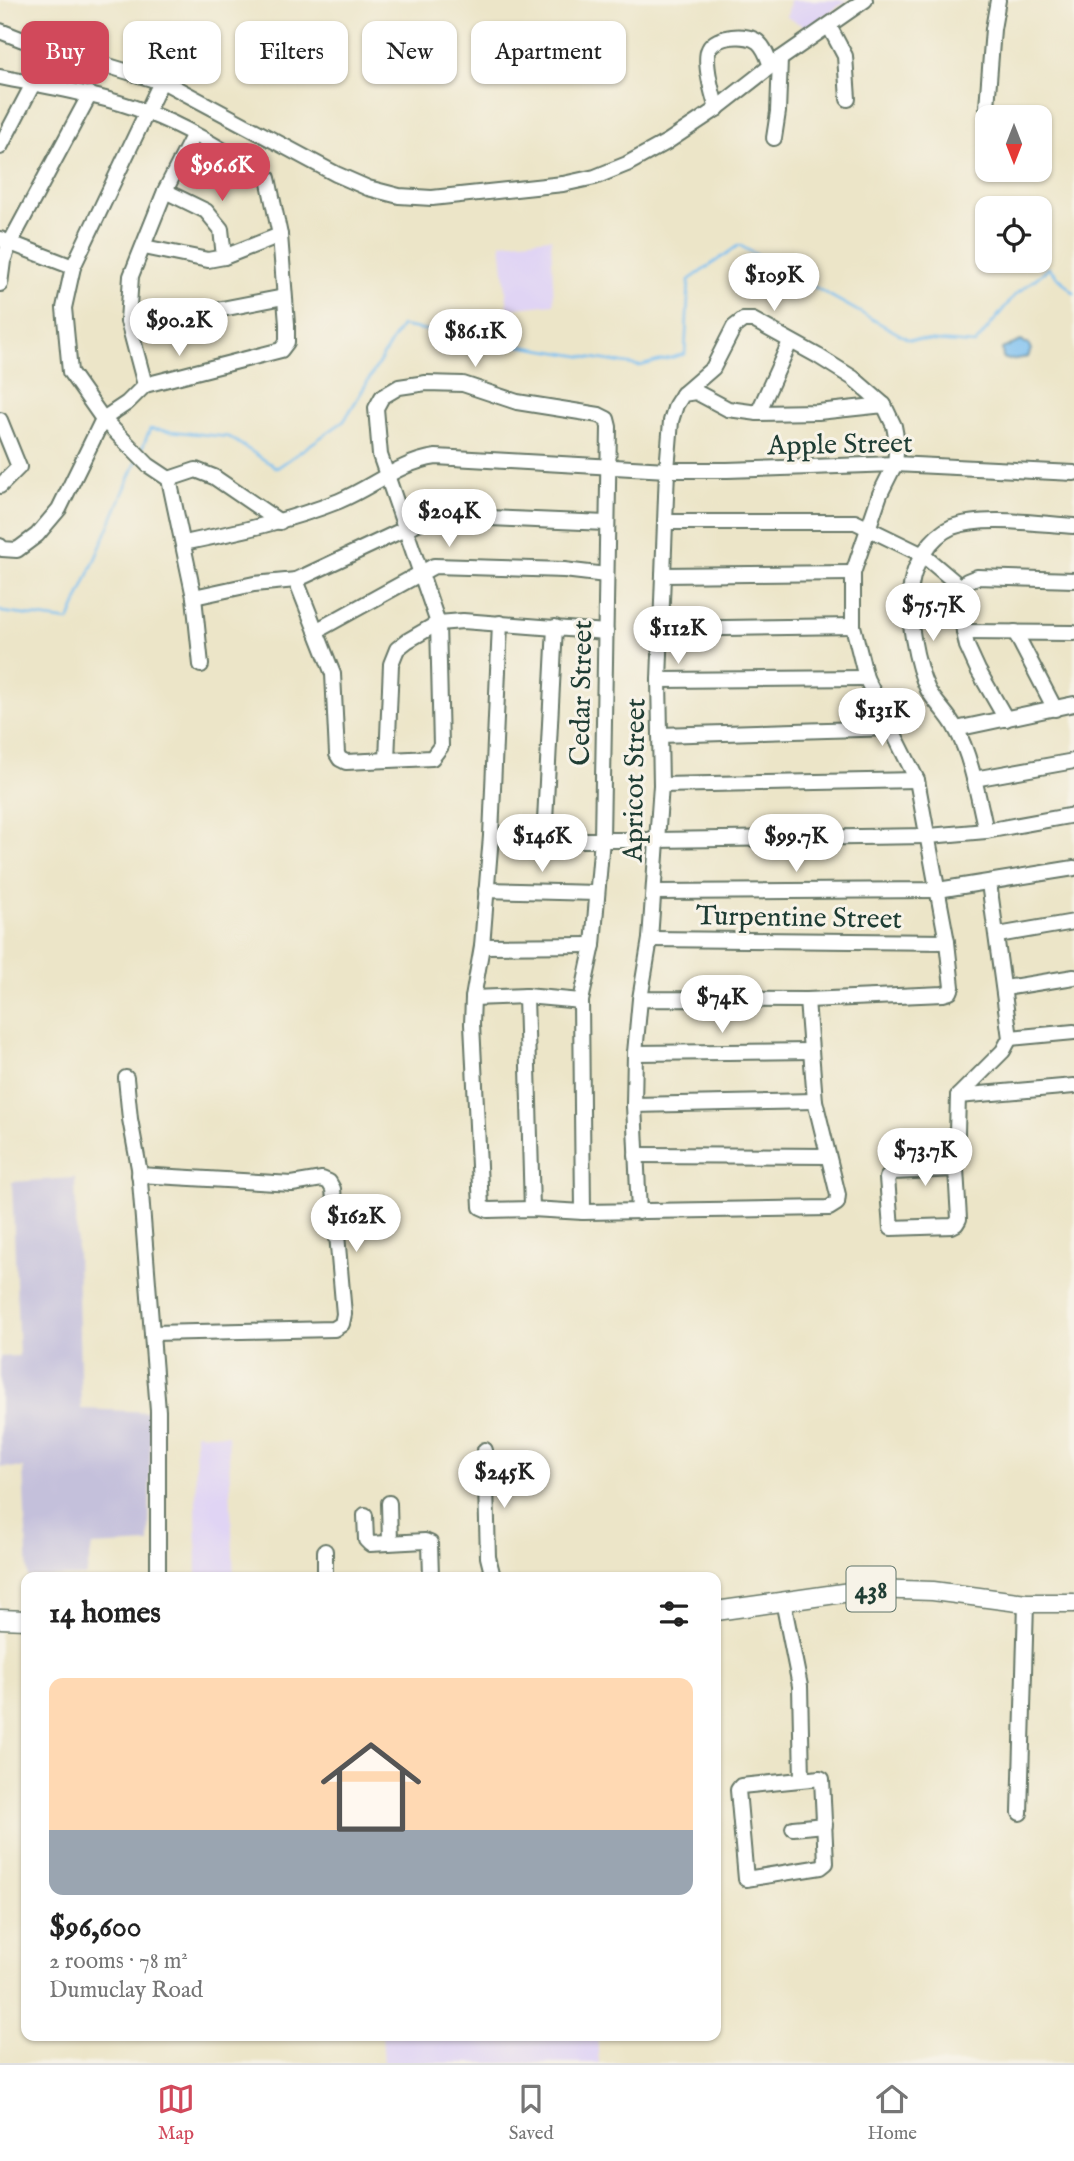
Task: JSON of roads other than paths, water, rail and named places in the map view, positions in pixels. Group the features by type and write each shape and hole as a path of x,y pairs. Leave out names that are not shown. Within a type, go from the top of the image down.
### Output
{"main road":[{"name":"438","path":"721,1610 872,1589 900,1588 1026,1604 1074,1603"},
{"path":"0,1619 21,1620"}],"street":[{"path":"167,84 336,174 368,188 399,196 432,198 563,184 595,177 627,164 667,142 864,0"},
{"path":"987,105 998,0"},
{"path":"829,26 845,56 848,99"},
{"path":"0,31 123,70"},
{"path":"716,108 708,51 713,44 734,37 753,38 776,62 778,112 774,138"},
{"path":"0,77 21,81"},
{"path":"0,546 2,549 17,550 37,535 59,509 107,424 145,385 281,350 287,342 280,235 268,178 194,134 148,115 90,94 33,84 2,140"},
{"path":"164,84 73,267 64,307 69,372 107,424 148,465 169,479 194,597 201,665"},
{"path":"0,284 5,241 90,94"},
{"path":"145,385 128,321 131,276 164,191 194,134"},
{"path":"164,191 206,211 221,229 224,257"},
{"path":"144,247 208,260 224,257 280,235"},
{"path":"5,241 73,267"},
{"path":"128,321 201,313 284,297"},
{"path":"640,999 807,1000 943,994 950,992 952,987 947,942 917,780 866,678 853,626 853,573 861,525 895,464 897,442 894,425 884,405 853,378 752,320 743,320 734,327 713,368 683,394"},
{"path":"758,413 790,342"},
{"name":"Cedar Street","path":"388,476 379,446 376,408 383,397 399,387 426,383 463,384 517,402 599,415 607,419 602,839 593,945 581,1001 583,1212"},
{"path":"683,394 696,392 728,409 758,413 818,412 884,405"},
{"name":"Apricot Street","path":"639,1212 634,1105 635,1054 640,999 650,939 661,785 659,680 670,421 683,394"},
{"path":"0,420 19,467 0,486"},
{"name":"Apple Street","path":"184,543 280,522 340,500 404,465 436,457 667,470 895,464 1074,473"},
{"path":"169,479 196,470 214,477 280,522"},
{"path":"296,580 333,674 337,754 340,760 346,762 432,758 441,746 438,623 388,476"},
{"path":"194,597 254,584 296,580 405,528 444,516 606,523"},
{"path":"986,831 974,779 956,729 928,689 920,669 910,613 911,585 923,555 933,539 952,527 980,521 1074,526"},
{"path":"666,522 861,525 923,555 962,588"},
{"path":"316,631 434,566 564,570 606,575"},
{"path":"663,575 853,573"},
{"path":"1006,719 967,646 960,609 962,588 967,581 977,577 1074,580"},
{"path":"387,760 391,664 397,649 438,623 463,621 606,632"},
{"path":"500,623 491,836 482,946 473,998 472,1024 481,1207 488,1210 639,1212 829,1208 837,1203 838,1195 815,1101 807,1000"},
{"path":"663,629 853,626"},
{"path":"544,840 555,627"},
{"path":"964,632 1074,634"},
{"path":"1015,632 1055,709"},
{"path":"659,680 866,678"},
{"path":"956,729 1074,705"},
{"path":"660,734 892,728"},
{"path":"974,779 1074,761"},
{"path":"661,785 917,780"},
{"path":"491,836 544,840 929,836 986,831 1074,816"},
{"path":"654,892 938,890 1074,868"},
{"path":"956,1169 889,1174 887,1178 891,1228 940,1227 956,1224 959,1219 956,1169 958,1096 1003,1051 1010,1038 989,883"},
{"path":"486,890 596,893"},
{"path":"998,934 1074,922"},
{"name":"Turpentine Street","path":"650,939 947,942"},
{"path":"482,946 593,945"},
{"path":"1005,988 1074,977"},
{"path":"473,998 526,996 581,1001"},
{"path":"526,996 532,1209"},
{"path":"1010,1038 1074,1032"},
{"path":"635,1054 811,1051"},
{"path":"125,1078 139,1175 158,1411 158,1572"},
{"path":"958,1096 1074,1086"},
{"path":"634,1105 815,1101"},
{"path":"636,1155 827,1156"},
{"path":"139,1175 292,1184 322,1179 329,1182 333,1189 344,1314 342,1324 334,1329 152,1333"},
{"path":"485,1450 488,1558 492,1572"},
{"path":"389,1503 390,1542"},
{"path":"365,1515 367,1543 430,1543 430,1572"},
{"path":"325,1551 325,1572"},
{"path":"783,1601 800,1686 802,1779"},
{"path":"1020,1813 1026,1604"},
{"path":"802,1779 822,1779 826,1863 821,1867 746,1879 738,1790 741,1786 802,1779"},
{"path":"793,1828 825,1825"}],"water":[{"path":"1021,341 1029,345 1031,350 1028,357 1009,360 1003,358 1002,349"}],"waterway":[{"path":"141,451 150,429 229,437 277,468 344,421 401,326 640,366 685,354 689,280 739,245 908,339 975,344 1015,295 1049,268 1074,293"},
{"path":"0,610 69,621 137,460"}]}
